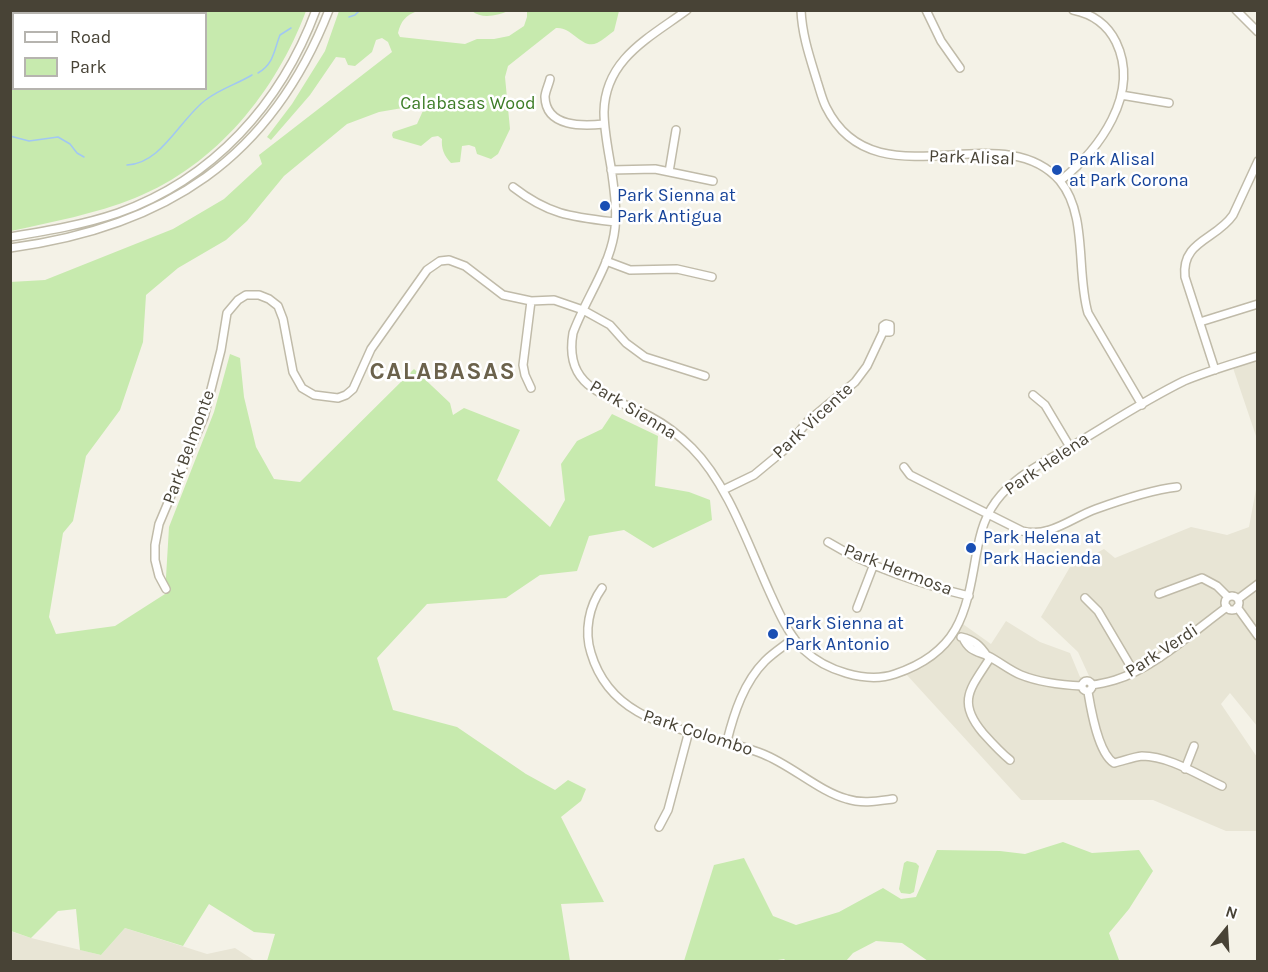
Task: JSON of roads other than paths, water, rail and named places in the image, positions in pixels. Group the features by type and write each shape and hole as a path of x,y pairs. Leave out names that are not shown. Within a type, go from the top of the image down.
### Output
{"street":[{"path":"10,237 74,225 118,213 160,194 210,162 231,144 267,103 291,66 316,10"},
{"path":"10,248 76,236 123,222 163,204 209,175 238,151 275,110 302,71 329,10"},
{"name":"Park Sienna","path":"687,10 631,51 610,78 605,95 604,124 615,202 615,222 606,261 573,333 571,345 575,368 580,377 600,394 650,417 676,434 693,449 723,490 784,623 809,654 828,666"},
{"name":"Park Alisal","path":"801,10 803,35 825,106 836,125 855,142 871,151 892,156 994,154 1011,156 1028,160 1045,169 1060,182 1072,201 1077,220 1084,298 1088,314 1142,405"},
{"path":"926,10 941,41 960,68"},
{"path":"1060,182 1097,145 1116,110 1123,79 1122,60 1111,33 1097,18 1073,10"},
{"path":"1238,11 1257,32"},
{"path":"550,79 545,98 550,110 559,120 578,126 604,124"},
{"path":"1121,95 1169,103"},
{"path":"669,172 676,130"},
{"path":"1215,370 1185,277 1187,255 1191,249 1228,223 1257,161"},
{"path":"611,170 638,168 713,181"},
{"path":"513,187 534,203 556,213 615,222"},
{"name":"Park Belmonte","path":"166,589 159,576 155,560 159,524 204,417 221,350 227,313 238,300 246,295 269,298 278,306 283,319 293,372 302,388 314,394 338,398 353,389 371,349 426,270 440,261 449,260 457,262 503,295 531,301 554,300 583,310 603,320 626,343 645,357 705,376"},
{"path":"606,261 630,270 677,269 712,277"},
{"path":"531,301 524,365 525,375 531,388"},
{"path":"1200,322 1257,304"},
{"name":"Park Vicente","path":"723,490 754,475 783,451 808,421 855,382 867,366 883,332"},
{"name":"Park Helena","path":"828,666 857,675 891,676 925,661 940,649 954,632 963,615 969,596 981,530 987,514 999,496 1011,484 1070,447 1186,381 1257,357"},
{"path":"1033,395 1044,405 1070,447"},
{"path":"904,467 910,475 1022,531 1034,534 1044,533 1095,509 1162,489 1177,488"},
{"name":"Park Hermosa","path":"828,542 846,553 918,581 969,596"},
{"path":"857,608 874,564"},
{"path":"1159,594 1202,578 1217,586 1228,597"},
{"path":"1228,597 1227,607 1233,609 1257,584"},
{"name":"Park Colombo","path":"603,588 594,599 589,618 588,643 597,671 622,703 653,721 727,741 765,755 848,800 862,802 893,799"},
{"path":"1228,597 1234,596 1257,636"},
{"path":"1085,598 1098,611 1134,672"},
{"name":"Park Verdi","path":"954,632 963,638 967,646 975,647 1020,675 1047,684 1087,688 1134,672 1227,607"},
{"path":"727,741 737,710 754,674 765,661 794,638"},
{"path":"989,657 973,686 968,709 977,726 999,752 1010,760"},
{"path":"1087,688 1092,717 1107,759 1114,763 1141,756 1157,758 1222,786"},
{"path":"659,827 668,810 689,731"},
{"path":"1185,769 1194,746"}],"waterway":[{"path":"349,17 360,10"},
{"path":"258,73 270,61 280,35 291,28"},
{"path":"127,165 139,163 151,157 207,99 252,75"},
{"path":"10,136 29,141 58,137 84,157"}],"place":[{"name":"Park Alisal at Park Corona","path":"1057,170"},
{"name":"Park Sienna at Park Antigua","path":"605,206"},
{"name":"Park Helena at Park Hacienda","path":"971,548"},
{"name":"Park Sienna at Park Antonio","path":"773,634"}],"district":[{"name":"CALABASAS","path":"443,372"}],"park label":[{"name":"Calabasas Wood","path":"468,104"}]}
